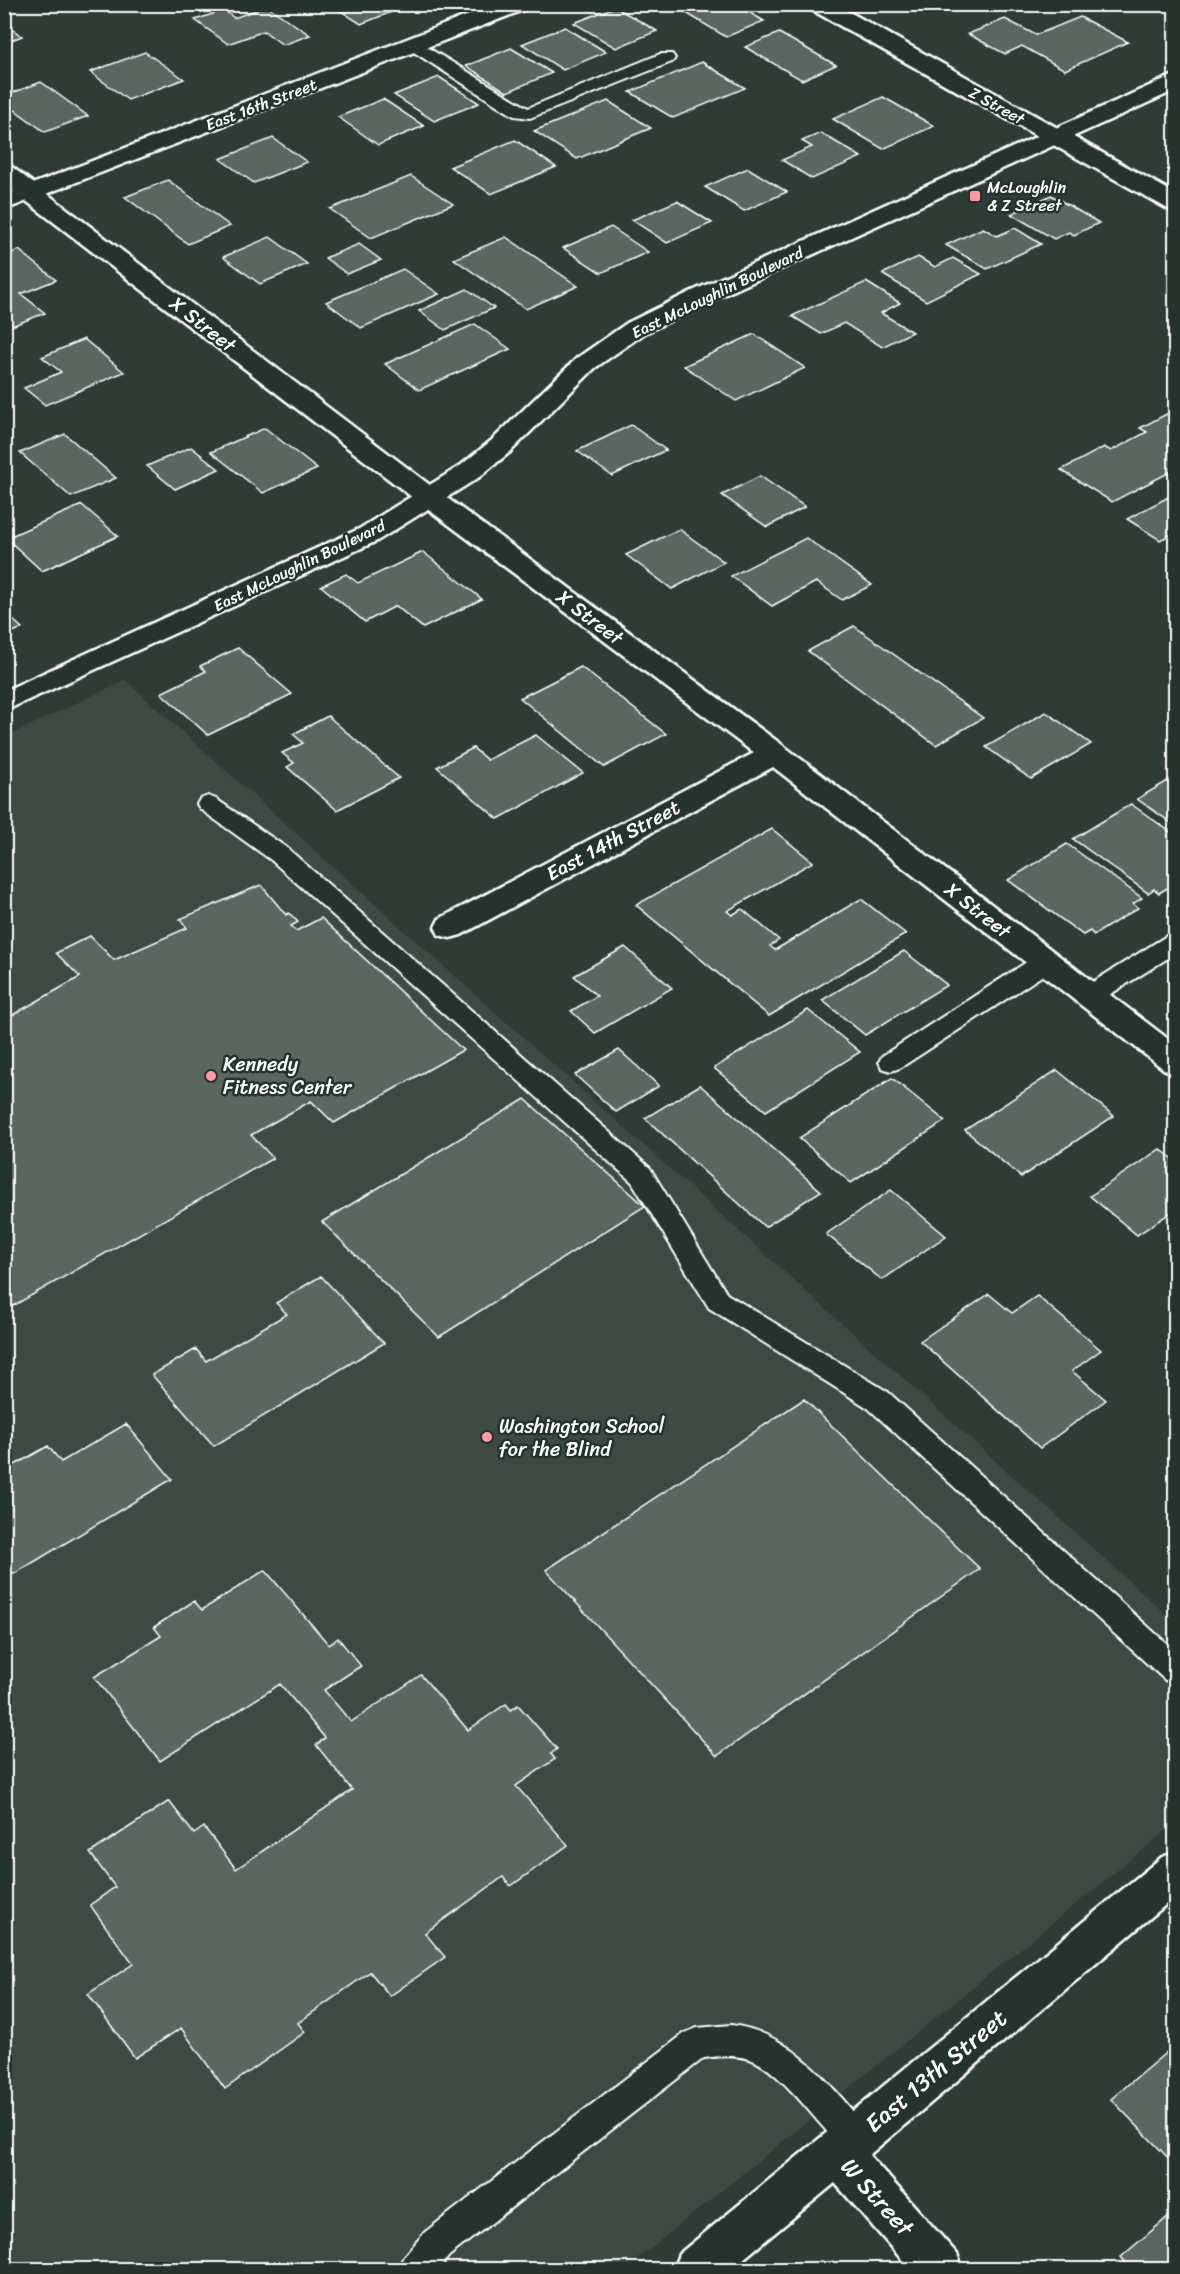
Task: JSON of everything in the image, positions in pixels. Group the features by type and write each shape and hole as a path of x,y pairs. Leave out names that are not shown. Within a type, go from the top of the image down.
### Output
{"street":[{"name":"East 16th Street","path":"4,203 518,4"},
{"name":"Z Street","path":"818,4 1176,204"},
{"name":"East McLoughlin Boulevard","path":"4,702 368,535 469,472 501,446 586,363 636,328 699,297 1176,81"},
{"name":"X Street","path":"4,172 430,498 775,754 1176,1062"},
{"name":"East 14th Street","path":"450,927 775,754"},
{"name":"East 13th Street","path":"695,2270 1176,1870"},
{"name":"W Street","path":"846,2145 941,2270"}],"lane":[{"path":"415,45 520,112 530,113 666,58"},
{"path":"208,804 279,854 641,1175 718,1301 878,1400 1176,1671"},
{"path":"1089,996 1176,941"},
{"path":"891,1062 1045,962"},
{"path":"415,2270 437,2244 697,2044 719,2039 741,2041 764,2048 783,2060 846,2145"}],"shaded area":[{"name":"Washington School for the Blind","path":"125,680 1175,1622 1175,1824 625,2269 5,2270 5,737"}],"building":[{"path":"330,4 412,4 361,24"},
{"path":"671,4 735,4 764,21 726,37"},
{"path":"267,6 310,35 283,45 264,31 228,44 195,20 224,10 234,18"},
{"path":"615,7 657,31 616,48 574,23"},
{"path":"1080,17 1128,42 1065,70 1022,46 1005,54 968,34 1005,19 1036,35"},
{"path":"4,24 22,36 4,43"},
{"path":"565,27 606,52 563,70 522,44"},
{"path":"779,33 836,65 802,80 745,47"},
{"path":"511,48 552,73 507,92 466,66"},
{"path":"145,52 184,79 128,100 90,72"},
{"path":"702,62 745,88 673,118 630,92"},
{"path":"439,77 479,103 434,121 394,95"},
{"path":"41,82 88,116 45,132 4,102 4,96"},
{"path":"883,97 934,126 883,149 833,119"},
{"path":"383,99 424,126 378,145 338,117"},
{"path":"608,101 651,128 577,159 534,131"},
{"path":"821,133 861,157 812,179 782,160 812,147 802,141"},
{"path":"273,138 307,162 254,183 220,159"},
{"path":"515,140 556,167 491,194 450,167"},
{"path":"748,168 787,192 744,211 705,187"},
{"path":"411,176 453,204 371,238 330,209"},
{"path":"168,180 230,226 188,244 125,197"},
{"path":"1051,195 1099,223 1074,235 1069,232 1054,239 1011,214"},
{"path":"677,201 712,223 667,243 632,220"},
{"path":"611,227 648,252 601,273 563,248"},
{"path":"983,228 997,236 1015,228 1041,244 987,269 946,245"},
{"path":"270,237 307,264 260,284 223,257"},
{"path":"506,237 578,286 526,309 454,259"},
{"path":"359,244 381,260 347,274 325,258"},
{"path":"19,250 56,280 21,294 45,313 4,329 4,256"},
{"path":"918,257 935,267 953,258 981,274 926,301 882,274"},
{"path":"403,269 439,294 361,328 326,302"},
{"path":"866,282 900,303 881,313 912,332 882,347 844,323 821,334 792,316"},
{"path":"467,289 494,308 445,330 419,311"},
{"path":"475,324 510,349 419,390 385,364"},
{"path":"754,334 805,368 736,401 684,366"},
{"path":"84,339 124,372 45,405 24,388 61,372 42,357"},
{"path":"1176,409 1176,469 1112,502 1061,470 1104,447 1111,451 1147,432 1140,428"},
{"path":"631,425 666,450 612,476 577,451"},
{"path":"265,428 317,469 263,493 211,452"},
{"path":"65,434 116,478 71,497 20,453"},
{"path":"191,447 219,469 175,489 147,466"},
{"path":"760,476 805,507 767,527 722,495"},
{"path":"1176,493 1176,532 1160,540 1127,519"},
{"path":"82,505 118,536 42,571 6,538"},
{"path":"679,529 724,562 672,589 626,555"},
{"path":"806,538 872,585 842,600 816,582 772,606 731,576"},
{"path":"423,552 482,599 423,628 396,606 365,622 321,586 346,574 358,583"},
{"path":"4,612 22,628 4,636"},
{"path":"854,626 983,718 936,745 808,651"},
{"path":"238,648 292,694 208,735 161,693 206,671 200,666"},
{"path":"581,667 666,734 604,767 520,698"},
{"path":"1046,712 1091,744 1031,779 986,747"},
{"path":"328,716 399,778 337,810 287,767 294,763 282,753 303,743 293,734"},
{"path":"536,735 583,773 498,819 437,767 473,748 487,760"},
{"path":"1176,776 1176,826 1137,799"},
{"path":"1131,804 1176,836 1176,883 1159,893 1154,889 1148,893 1073,839"},
{"path":"772,829 813,862 727,911 732,915 742,909 779,940 770,946 775,950 861,899 906,934 769,1016 636,905"},
{"path":"1067,844 1142,898 1133,904 1138,908 1094,935 1090,931 1083,935 1008,880"},
{"name":"Kennedy Fitness Center","path":"261,885 286,915 289,913 298,922 291,926 296,931 321,918 463,1050 334,1123 311,1101 251,1135 273,1158 4,1311 4,1013 9,1017 80,977 56,953 90,936 114,960 187,928 180,919"},
{"path":"625,947 672,988 595,1033 571,1011 597,996 574,976"},
{"path":"904,951 947,985 865,1035 822,1000"},
{"path":"808,1010 860,1052 766,1111 714,1068"},
{"path":"619,1050 659,1086 616,1112 575,1075"},
{"path":"1057,1070 1114,1116 1021,1177 965,1130"},
{"path":"892,1078 945,1121 851,1183 799,1138"},
{"path":"700,1085 821,1191 765,1227 645,1118"},
{"path":"525,1099 645,1206 439,1337 322,1222"},
{"path":"1160,1149 1176,1161 1176,1209 1137,1235 1090,1196"},
{"path":"891,1190 946,1236 882,1280 826,1234"},
{"path":"321,1276 384,1343 214,1446 152,1375 196,1349 206,1361 287,1314 276,1303"},
{"path":"989,1294 1012,1313 1037,1296 1101,1350 1072,1371 1106,1400 1040,1448 920,1341"},
{"path":"804,1399 980,1569 717,1756 546,1570"},
{"path":"126,1424 172,1479 14,1574 4,1563 4,1471 48,1446 61,1462"},
{"path":"265,1570 329,1645 338,1638 361,1666 324,1690 351,1722 421,1675 468,1730 506,1704 511,1710 518,1705 557,1749 551,1754 555,1759 516,1786 568,1845 511,1886 503,1877 425,1933 445,1957 390,1996 370,1972 298,2023 305,2032 225,2089 181,2028 135,2058 88,1994 133,1964 90,1905 115,1887 90,1853 169,1801 194,1834 204,1827 236,1869 352,1790 316,1745 325,1738 280,1684 160,1761 94,1677 161,1636 154,1627 194,1601 202,1610"},
{"path":"1176,2044 1176,2166 1111,2099"},
{"path":"1176,2210 1176,2270 1132,2270 1121,2257"}],"place":[{"name":"McLoughlin & Z Street","path":"975,196"},
{"name":"Kennedy Fitness Center","path":"211,1076"},
{"name":"Washington School for the Blind","path":"487,1437"}]}
